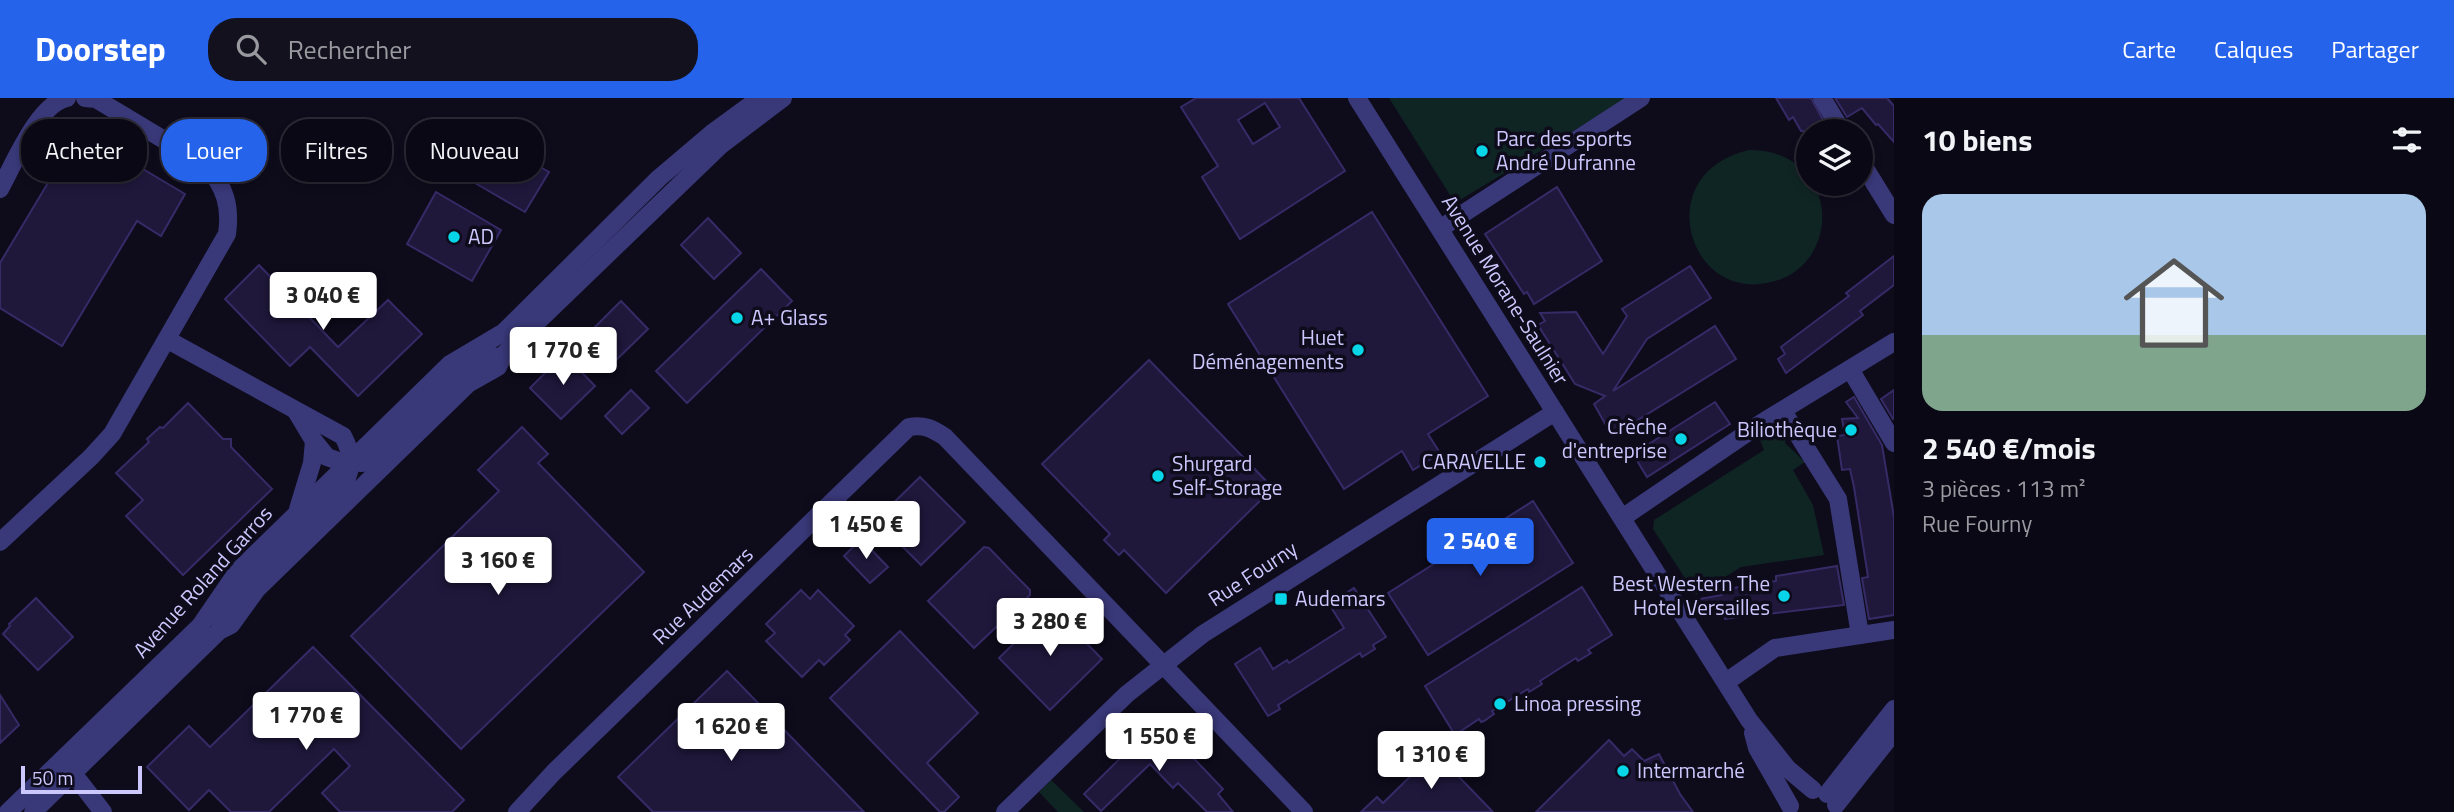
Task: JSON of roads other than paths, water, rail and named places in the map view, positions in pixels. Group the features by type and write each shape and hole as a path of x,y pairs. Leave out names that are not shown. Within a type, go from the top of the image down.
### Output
{"street":[{"path":"0,189 43,113 59,100 66,98"},
{"path":"0,542 112,434 227,234 228,202 220,180 206,165 96,99 85,98"},
{"name":"Avenue Roland Garros","path":"33,812 66,768 200,626 237,572 352,453 387,425 450,364 504,332 659,178 712,133 760,98"},
{"name":"Avenue Roland Garros","path":"8,812 66,768 219,631 231,625 257,589 468,384 498,367 504,354 721,145 783,98"},
{"name":"Avenue Morane-Saulnier","path":"1357,98 1749,720 1788,769 1828,800"},
{"path":"1441,228 1641,98"},
{"path":"1822,98 1835,119"},
{"path":"1873,181 1894,215"},
{"path":"168,340 296,409 352,453"},
{"path":"1622,518 1763,422 1894,342"},
{"name":"Avenue Roland Garros","path":"352,453 386,447 458,375 494,356 504,354"},
{"path":"1850,369 1894,443"},
{"path":"296,409 314,441 327,457 341,462 352,453 364,433 387,425"},
{"path":"1783,411 1838,499 1860,635"},
{"name":"Rue Fourny","path":"1005,812 1126,694 1203,634 1555,412"},
{"name":"Rue Audemars","path":"521,811 554,772 909,427 919,425 931,428 945,437 1162,665"},
{"path":"296,513 308,478 314,441"},
{"name":"Avenue Roland Garros","path":"219,631 220,621 246,582 342,489 350,472 352,453"},
{"path":"1726,682 1775,649 1894,630"},
{"path":"1162,665 1304,812"},
{"path":"1828,800 1894,709"},
{"name":"Avenue Morane-Saulnier","path":"1749,720 1757,748 1790,809"},
{"path":"1828,800 1894,732"},
{"path":"66,768 103,812"},
{"path":"1790,809 1799,794 1828,800"}],"place":[{"name":"Parc des sports André Dufranne","path":"1482,151"},
{"name":"AD","path":"454,237"},
{"name":"A+ Glass","path":"737,318"},
{"name":"Huet Déménagements","path":"1358,350"},
{"name":"Biliothèque","path":"1851,430"},
{"name":"Crèche d'entreprise","path":"1681,439"},
{"name":"CARAVELLE","path":"1540,462"},
{"name":"Shurgard Self-Storage","path":"1158,476"},
{"name":"Best Western The Hotel Versailles","path":"1784,596"},
{"name":"Audemars","path":"1281,599"},
{"name":"Linoa pressing","path":"1500,704"},
{"name":"Intermarché","path":"1623,771"}]}
